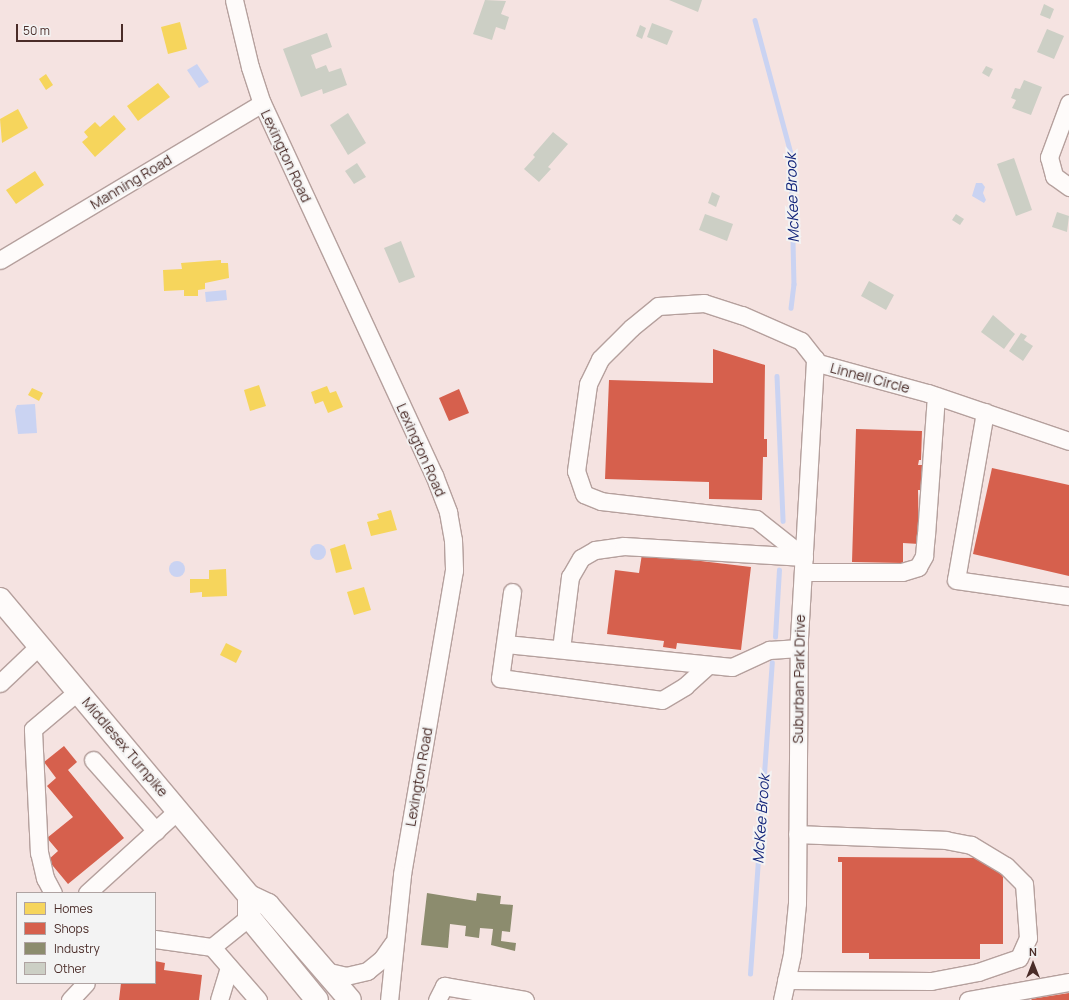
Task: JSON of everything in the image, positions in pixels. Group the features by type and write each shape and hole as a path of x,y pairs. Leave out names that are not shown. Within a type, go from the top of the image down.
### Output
{"main road":[{"name":"Middlesex Turnpike","path":"0,599 40,645 177,811 317,1000"},
{"name":"Middlesex Turnpike","path":"249,907 268,904 350,1000"}],"street":[{"name":"Lexington Road","path":"234,0 250,67 262,103 434,475 448,512 453,540 453,578 402,875 389,1000"},
{"name":"Manning Road","path":"0,260 262,103"},
{"path":"1069,103 1049,157 1054,176 1069,187"},
{"name":"Linnell Circle","path":"803,565 756,519 601,501 584,494 576,471 588,384 600,360 631,328 658,306 704,303 742,315 791,335 801,341 818,363 830,368 936,396 1069,441"},
{"name":"Suburban Park Drive","path":"782,1000 792,954 797,903 798,648 815,358"},
{"path":"561,649 570,577 581,558 595,550 624,546 803,565 902,572 918,567 924,556 926,542 936,396"},
{"path":"985,412 956,580 1069,596"},
{"path":"512,592 506,644 500,678 662,700 685,686 708,665"},
{"path":"506,644 732,667 769,650 798,648"},
{"path":"0,683 40,645"},
{"path":"52,892 45,878 39,853 33,729 78,692"},
{"path":"93,760 156,831"},
{"path":"88,892 177,811"},
{"path":"786,980 931,982 978,972 1019,958 1028,938 1024,884 1006,866 971,845 946,840 797,834"},
{"path":"212,947 249,907"},
{"path":"156,939 212,947 258,1000"},
{"path":"325,971 346,976 368,971 382,959 394,941"},
{"path":"219,1000 229,966"},
{"path":"968,1000 1069,982"},
{"path":"70,1000 85,984"},
{"path":"86,1000 89,984"},
{"path":"436,1000 444,986 525,1000"}],"water":[{"path":"197,64 209,82 199,88 187,70"},
{"path":"976,183 982,183 985,187 983,193 986,200 984,203 972,196"},
{"path":"226,290 227,300 206,302 205,292"},
{"path":"35,404 37,433 18,434 15,410 17,405"},
{"path":"318,544 325,549 326,552 321,559 318,560 311,555 310,552 315,545"},
{"path":"177,561 184,566 185,569 180,576 177,577 170,572 169,569 174,562"}],"building: Homes":[{"path":"180,22 187,49 168,54 161,27"},
{"path":"46,74 53,85 46,90 39,79"},
{"path":"158,83 170,97 138,121 127,106"},
{"path":"18,109 28,128 2,143 0,119"},
{"path":"114,115 126,129 95,157 82,142 88,137 84,132 95,122 100,127"},
{"path":"35,171 44,185 16,204 6,190"},
{"path":"221,260 221,263 228,263 229,278 205,283 205,289 198,290 198,296 184,296 184,290 164,291 163,270 182,269 181,263"},
{"path":"259,385 266,406 250,411 244,390"},
{"path":"327,386 330,393 336,391 343,407 328,413 323,401 315,404 311,392"},
{"path":"32,388 43,393 39,401 28,395"},
{"path":"391,510 397,530 371,536 367,522 379,519 377,514"},
{"path":"345,544 352,569 336,573 330,549"},
{"path":"226,569 227,596 202,597 202,592 190,593 190,579 209,579 209,570"},
{"path":"364,587 371,610 354,615 347,592"},
{"path":"226,643 242,651 236,663 220,655"}],"building: Shops":[{"path":"713,349 765,365 764,439 767,439 767,457 763,457 762,500 709,499 709,482 605,479 609,380 713,383"},
{"path":"459,389 469,413 449,421 439,398"},
{"path":"856,429 922,431 921,460 919,460 918,465 926,465 925,490 918,490 919,544 903,543 903,563 852,562"},
{"path":"992,468 1069,485 1069,576 973,554"},
{"path":"642,554 751,567 741,650 677,643 676,649 663,647 664,641 607,634 615,570 639,573"},
{"path":"64,746 77,762 68,770 124,838 68,884 48,860 58,851 47,838 73,817 47,786 56,778 44,762"},
{"path":"838,857 981,858 1000,871 1003,877 1003,944 980,944 980,959 869,959 869,953 842,953 842,862 838,862"},
{"path":"156,961 165,963 164,970 202,975 199,1000 119,1000 121,984 156,984"},
{"path":"1069,993 1069,1000 1031,999"}],"building: Industry":[{"path":"427,893 476,901 477,893 501,896 500,904 513,905 510,932 502,931 501,941 516,943 515,951 491,945 493,929 480,928 479,938 465,936 466,926 450,924 448,948 421,945"}],"building: Other":[{"path":"485,0 506,1 501,14 509,17 505,30 496,27 492,40 473,34"},
{"path":"669,0 702,0 698,12"},
{"path":"1044,4 1054,9 1050,19 1040,15"},
{"path":"652,23 673,31 667,45 647,37"},
{"path":"640,25 646,28 642,39 636,36"},
{"path":"1047,29 1064,36 1054,59 1037,52"},
{"path":"327,33 332,47 311,55 316,69 326,65 329,72 341,68 347,85 323,94 322,89 301,97 283,49"},
{"path":"986,66 993,69 989,77 982,73"},
{"path":"1024,80 1042,87 1031,115 1012,108 1016,100 1011,98 1015,88 1020,89"},
{"path":"348,113 366,143 348,155 330,125"},
{"path":"553,132 568,144 548,167 551,169 539,182 524,169 535,157 533,155"},
{"path":"1014,158 1032,210 1016,216 997,164"},
{"path":"357,163 366,177 354,184 345,171"},
{"path":"712,192 720,196 716,207 708,203"},
{"path":"1057,212 1069,216 1067,232 1052,227"},
{"path":"705,214 733,224 727,241 699,230"},
{"path":"956,214 964,219 960,225 952,220"},
{"path":"401,241 415,277 399,283 384,248"},
{"path":"869,281 894,295 886,310 861,296"},
{"path":"993,315 1015,334 1004,349 981,332"},
{"path":"1021,333 1027,336 1024,340 1033,346 1023,361 1009,351"}],"waterway":[{"name":"McKee Brook","path":"755,20 791,153 794,284 791,308"},
{"name":"McKee Brook","path":"777,376 783,521"},
{"name":"McKee Brook","path":"775,637 779,570"},
{"name":"McKee Brook","path":"750,974 772,663"}]}
